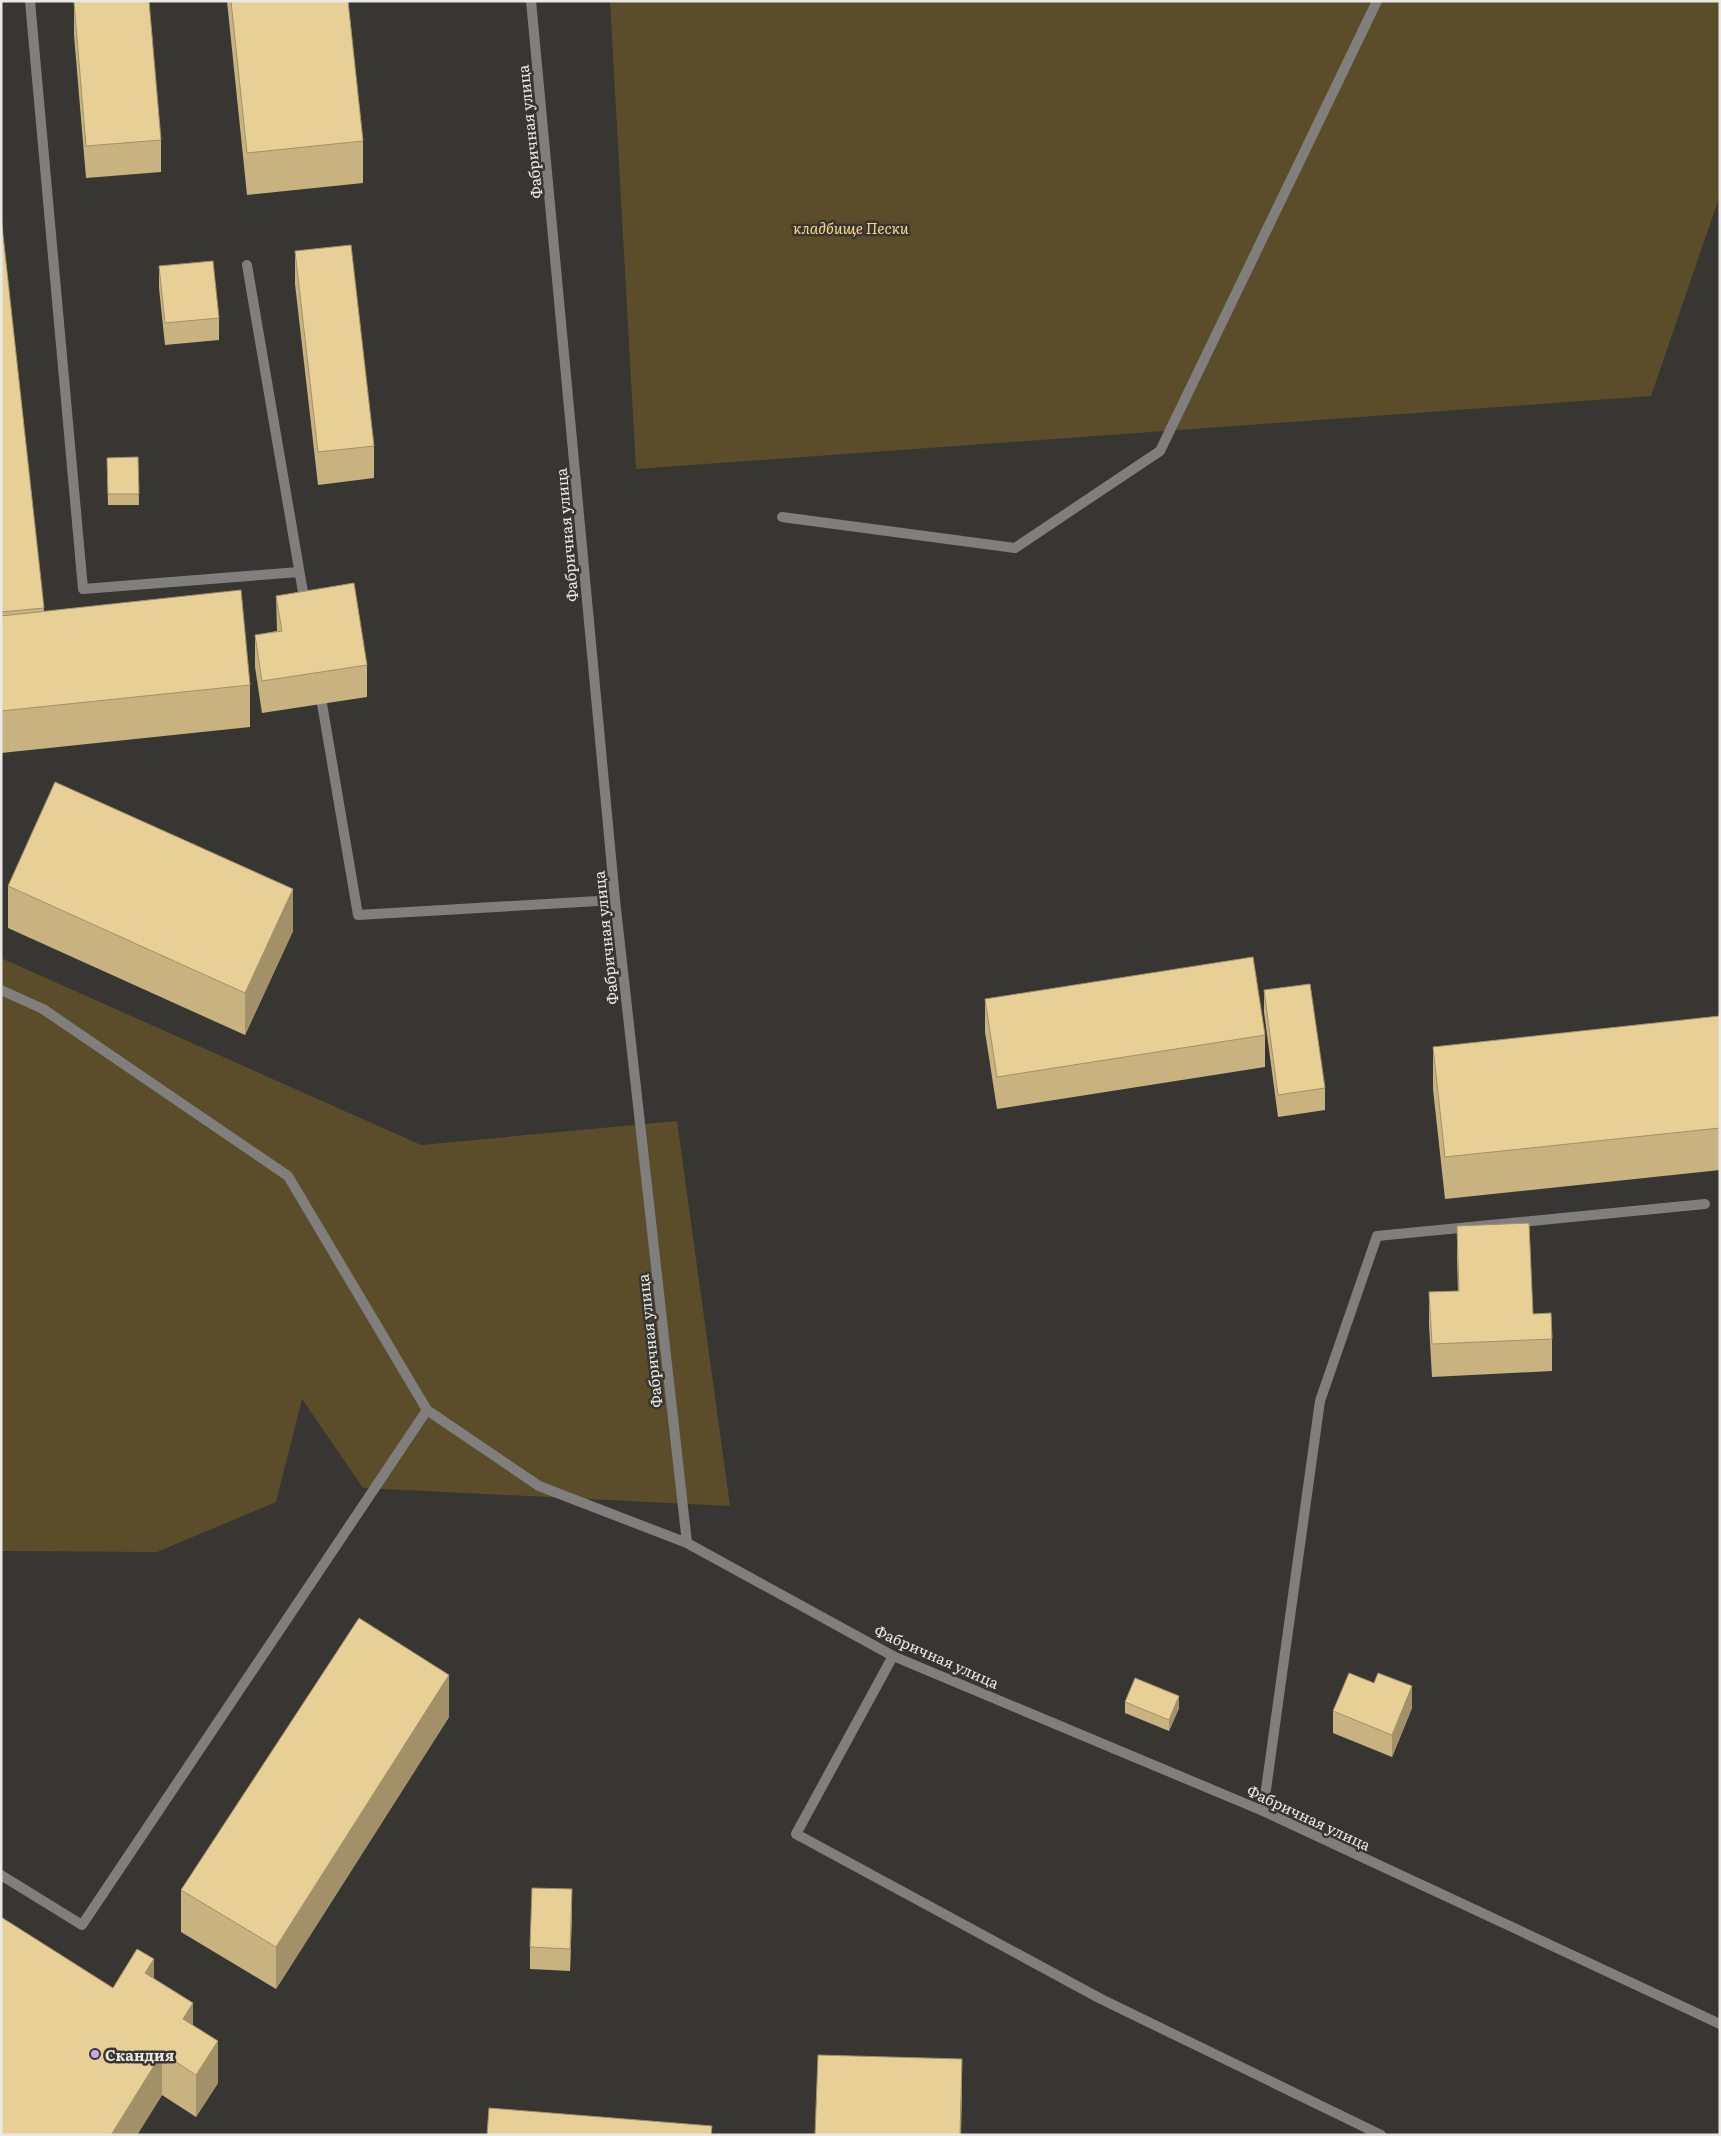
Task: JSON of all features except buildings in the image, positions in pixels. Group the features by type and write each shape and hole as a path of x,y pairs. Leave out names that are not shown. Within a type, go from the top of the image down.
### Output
{"street":[{"path":"30,1 82,589 299,572"},
{"name":"Фабричная улица","path":"531,1 615,900 687,1543 894,1656 1263,1811 1720,2024"},
{"path":"782,517 1015,548 1160,451 1377,1"},
{"path":"247,265 306,611"},
{"path":"318,680 358,915 615,900"},
{"path":"1,990 43,1009 288,1176 427,1410 539,1486 687,1543"},
{"path":"1263,1811 1320,1402 1377,1236 1705,1204"},
{"path":"1,1875 82,1925 427,1410"},
{"path":"894,1656 796,1834 1102,1999 1381,2135"}],"green space":[{"name":"кладбище Пески","path":"610,1 1720,1 1720,195 1651,396 636,469"},
{"path":"1,958 421,1145 677,1121 730,1506 363,1488 302,1399 276,1502 157,1552 1,1551"}],"place":[{"name":"Скандия","path":"95,2054"}]}
